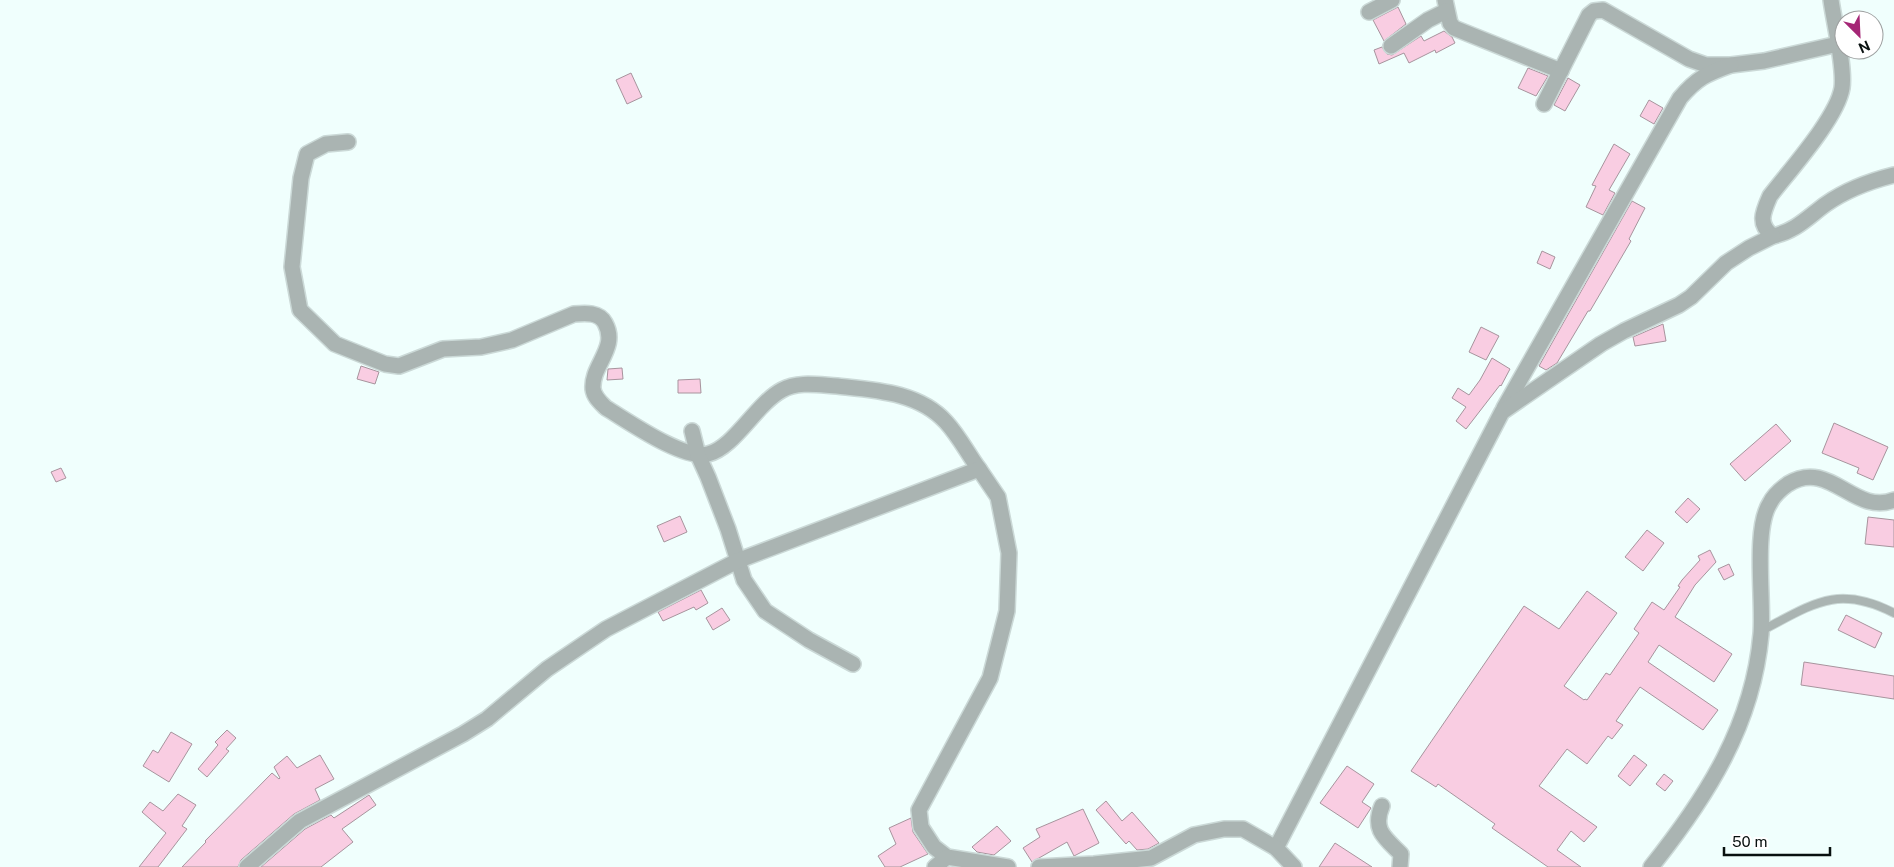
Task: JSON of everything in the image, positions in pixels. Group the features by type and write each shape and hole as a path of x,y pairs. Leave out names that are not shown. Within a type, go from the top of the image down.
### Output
{"street":[{"path":"1369,12 1392,0"},
{"path":"1831,0 1834,19"},
{"path":"1391,46 1446,5 1450,23 1462,32 1560,71"},
{"path":"1544,104 1589,15 1599,10 1604,10 1688,59 1706,65 1731,65 1764,61 1834,45"},
{"path":"1773,236 1766,230 1763,224 1764,210 1770,196 1829,120 1838,104 1842,87 1839,60"},
{"path":"1276,848 1502,412 1675,106 1690,86 1705,75 1731,65"},
{"path":"348,142 326,144 307,154 301,178 292,267 300,310 335,344 385,364 399,366 443,348 481,347 512,340 574,314 586,313 596,315 603,320 609,330 610,339 593,381 593,391 598,400 606,408 671,446 698,455 708,454 726,444 764,405 783,390 793,386 810,384 897,394 932,410 946,422 998,497 1009,553 1007,611 990,678 919,810 921,828 934,847 947,857 1008,867"},
{"path":"1502,412 1601,344 1679,305 1726,263 1749,248 1801,225 1826,204 1855,188 1894,175"},
{"path":"692,431 698,455 708,476 744,580 765,611 809,640 853,664"},
{"path":"247,867 300,821 368,783 464,734 487,719 547,669 606,629 737,560 978,469"},
{"path":"1651,867 1704,796 1729,751 1746,708 1755,672 1761,631 1763,611 1761,564 1764,520 1769,504 1778,492 1800,478 1814,476 1826,479 1858,498 1872,503 1894,500"},
{"path":"1382,806 1379,813 1380,831 1401,854 1400,867"},
{"path":"1039,867 1151,858 1194,835 1224,829 1243,829 1276,848 1294,867"},
{"path":"935,867 947,857"}],"lane":[{"path":"1761,631 1817,602 1834,598 1855,598 1877,604 1894,613"}],"building":[{"path":"1398,7 1406,24 1384,41 1373,20"},
{"path":"1444,31 1452,37 1455,43 1436,53 1435,50 1409,63 1404,53 1379,64 1374,50 1382,47 1387,54 1392,55 1421,36 1424,41"},
{"path":"1528,68 1548,76 1536,96 1518,88"},
{"path":"631,73 642,97 627,104 616,80"},
{"path":"1568,78 1580,85 1565,111 1554,105"},
{"path":"1649,100 1663,108 1654,124 1640,116"},
{"path":"1614,144 1630,154 1609,190 1615,193 1603,215 1586,207 1596,186 1592,185"},
{"path":"1632,201 1645,208 1629,239 1631,241 1557,363 1546,370 1539,366"},
{"path":"1542,251 1555,257 1550,269 1537,263"},
{"path":"1663,324 1666,341 1635,346 1633,337"},
{"path":"1481,327 1499,336 1486,360 1469,352"},
{"path":"1492,358 1510,369 1501,386 1466,429 1456,421 1466,407 1452,398 1458,388 1469,395"},
{"path":"361,366 379,372 375,384 357,379"},
{"path":"622,368 623,379 607,380 608,369"},
{"path":"700,379 701,393 678,393 678,380"},
{"path":"1834,423 1888,447 1873,480 1857,473 1859,468 1822,453"},
{"path":"1776,424 1791,441 1745,481 1730,464"},
{"path":"61,468 66,478 56,482 51,472"},
{"path":"1688,498 1700,509 1687,523 1675,512"},
{"path":"680,516 687,532 664,542 657,526"},
{"path":"1868,517 1894,520 1894,547 1865,544"},
{"path":"1647,530 1664,543 1643,571 1625,557"},
{"path":"1710,550 1716,562 1695,585 1675,617 1732,654 1714,682 1659,645 1648,662 1718,710 1703,730 1640,687 1616,721 1623,725 1612,739 1608,736 1587,764 1567,749 1539,786 1597,827 1584,842 1571,831 1557,850 1581,867 1548,867 1492,828 1495,824 1438,784 1436,787 1411,771 1524,606 1559,629 1587,591 1617,613 1564,686 1584,700 1587,700 1606,673 1610,675 1639,633 1634,629 1652,602 1664,610 1680,587 1678,586 1682,580 1700,560 1698,556"},
{"path":"1729,564 1734,575 1724,580 1718,569"},
{"path":"701,590 708,603 696,610 694,607 663,621 658,612"},
{"path":"722,608 730,620 713,630 706,618"},
{"path":"1846,615 1882,633 1875,648 1838,630"},
{"path":"1804,662 1894,676 1894,699 1801,685"},
{"path":"227,730 236,738 226,749 229,751 207,777 198,769 218,745 215,742"},
{"path":"171,732 192,744 169,782 143,766 153,750 158,753"},
{"path":"320,755 334,779 315,789 320,800 294,814 241,860 238,867 182,867 272,773 280,778 274,767 287,756 297,768"},
{"path":"1634,755 1647,765 1630,786 1618,776"},
{"path":"1347,766 1374,784 1362,802 1371,808 1358,828 1320,803"},
{"path":"1664,774 1673,781 1665,791 1656,784"},
{"path":"178,794 196,805 182,826 187,829 158,867 139,867 166,833 142,812 150,802 163,811"},
{"path":"369,795 376,805 342,829 353,842 321,867 261,867 305,829 331,815 334,818"},
{"path":"1106,801 1122,821 1132,812 1159,843 1148,849 1137,850 1129,841 1126,844 1096,810"},
{"path":"1083,809 1099,843 1074,856 1067,842 1032,862 1023,848 1040,837 1036,829"},
{"path":"911,818 913,832 928,854 900,867 885,867 878,856 896,844 889,828"},
{"path":"997,826 1011,841 994,855 977,852 972,847"},
{"path":"1335,843 1372,867 1319,867"}]}
